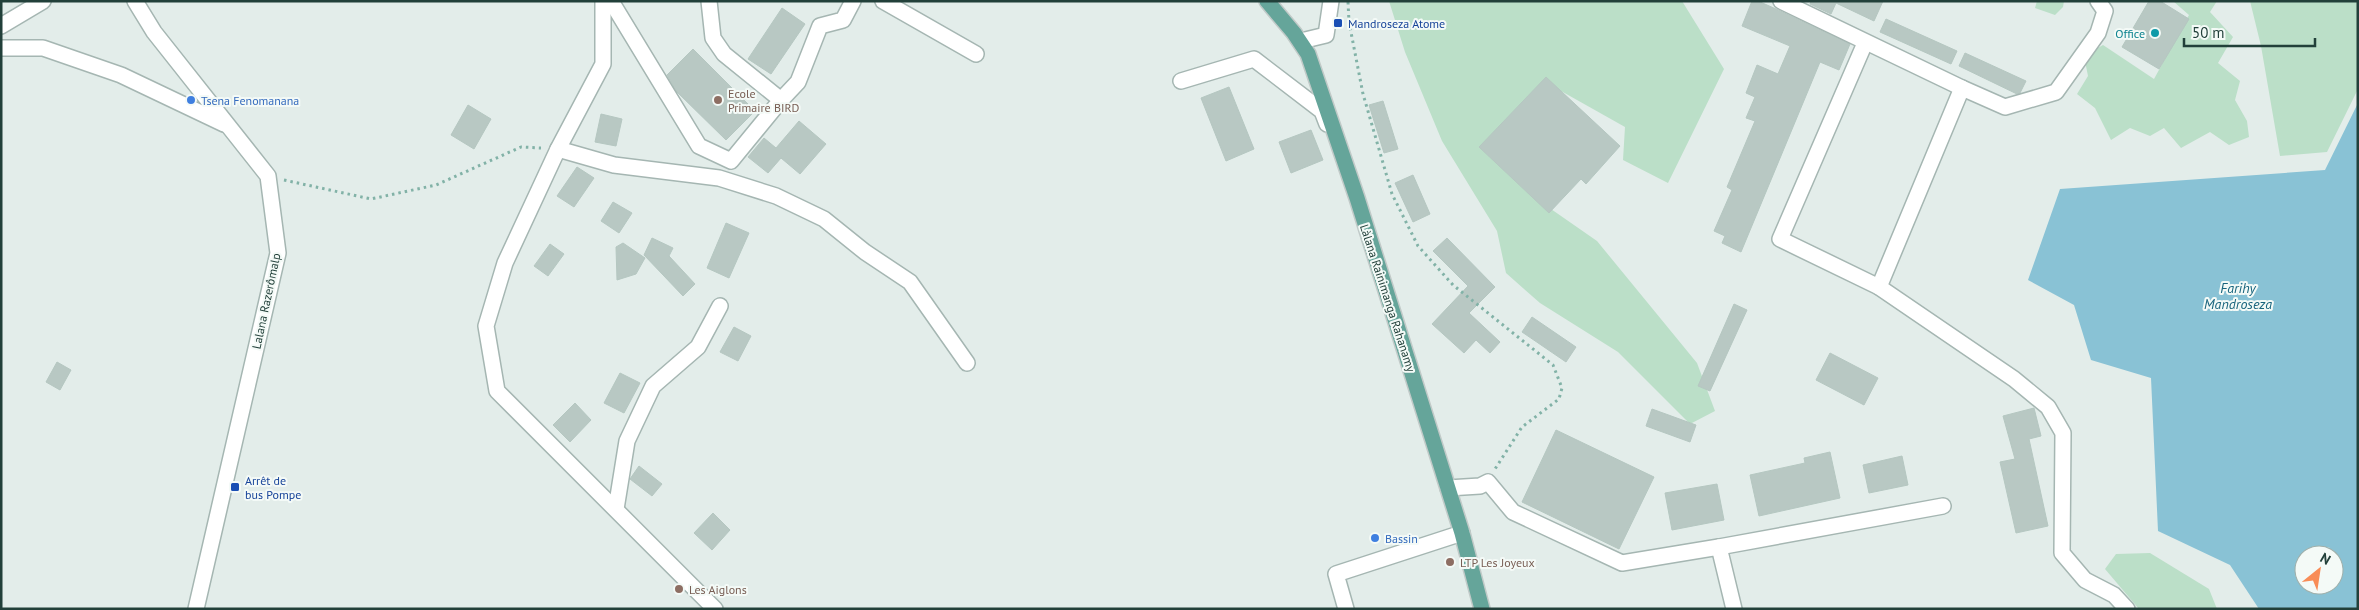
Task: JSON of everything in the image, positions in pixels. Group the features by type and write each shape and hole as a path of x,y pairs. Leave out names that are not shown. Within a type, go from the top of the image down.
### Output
{"main road":[{"name":"Làlana Rainimanga Rahanamy","path":"1267,1 1301,42 1308,54 1357,198 1448,488 1482,609"}],"street":[{"path":"1,26 43,1"},
{"path":"135,1 154,32 268,176"},
{"path":"603,1 603,64 558,149 505,263 486,326 496,390 715,609"},
{"path":"611,1 699,146 731,161 798,82 820,26 843,20 853,1"},
{"path":"710,1 713,38 724,54 781,100"},
{"path":"883,1 976,54"},
{"path":"1301,42 1326,35 1331,1"},
{"path":"1781,1 1865,43 2005,107 2056,92 2098,32 2105,11 2098,1"},
{"path":"1865,43 1780,239 1879,287 2014,379 2048,407 2063,433 2062,553 2085,580 2114,595 2127,609"},
{"path":"1,48 43,48 112,72 228,126"},
{"path":"1182,81 1254,59 1322,111 1357,198"},
{"path":"1879,287 1962,88"},
{"path":"558,149 614,165 720,178 776,196 824,219 865,252 910,282 967,363"},
{"name":"Lalana Razerômalp","path":"196,609 278,253 268,176"},
{"path":"616,509 627,441 653,386 698,347 720,306"},
{"path":"1448,488 1480,486 1488,482 1513,512 1622,563 1943,506"},
{"path":"1346,609 1336,574 1462,533"},
{"path":"1719,547 1734,609"}],"path":[{"path":"1348,1 1349,22 1363,94 1392,194 1418,246 1453,285 1553,365 1562,388 1558,399 1522,427 1488,482"},
{"path":"268,176 371,199 436,185 521,147 558,149"}],"green space":[{"path":"1389,1 1682,1 1724,69 1668,183 1623,160 1625,127 1561,91 1525,111 1538,200 1597,241 1697,363 1715,411 1690,424 1618,352 1540,303 1506,273 1497,231 1442,141 1405,52"},
{"path":"2037,1 2064,1 2063,7 2055,15 2035,8"},
{"path":"2173,1 2217,1 2210,12 2233,37 2218,63 2240,81 2235,100 2247,121 2249,137 2229,145 2210,132 2181,148 2164,128 2150,136 2130,128 2111,140 2095,108 2077,94 2088,76 2084,56 2103,45 2154,79 2189,15"},
{"path":"2250,1 2358,1 2358,89 2327,152 2280,156 2261,46"},
{"path":"2150,553 2209,589 2217,609 2139,609 2105,569 2116,554"}],"water":[{"name":"Farihy Mandroseza","path":"2358,103 2358,609 2259,609 2230,565 2158,531 2151,378 2091,360 2074,305 2028,280 2060,189 2325,170"}],"building":[{"path":"1752,1 1758,1 1850,44 1839,70 1820,62 1741,252 1722,243 1725,236 1714,231 1732,190 1727,187 1755,121 1746,118 1755,97 1746,93 1757,65 1778,74 1790,46 1742,26"},
{"path":"1811,1 1883,1 1874,21 1836,3 1831,14 1810,4"},
{"name":"Office","path":"2149,1 2160,1 2189,19 2159,69 2122,47"},
{"path":"782,8 805,24 771,74 748,59"},
{"path":"1886,19 1957,51 1951,64 1880,32"},
{"path":"693,49 755,111 726,140 676,91 667,75"},
{"path":"1965,53 2026,81 2020,93 2017,94 1959,66"},
{"path":"1546,77 1620,146 1586,184 1581,179 1549,213 1479,147"},
{"path":"1229,87 1254,149 1226,161 1201,98"},
{"path":"1383,101 1398,149 1384,153 1369,105"},
{"path":"468,105 491,119 474,149 451,135"},
{"path":"601,114 622,119 616,146 595,142"},
{"path":"799,121 826,144 800,174 781,158 768,173 748,157 764,138 776,148"},
{"path":"1311,130 1323,160 1291,173 1279,142"},
{"path":"577,167 594,178 574,207 557,196"},
{"path":"1413,175 1430,214 1413,222 1395,183"},
{"path":"613,202 632,213 619,233 601,221"},
{"path":"726,223 749,233 729,278 707,268"},
{"path":"652,238 673,248 669,256 695,284 683,296 644,255"},
{"path":"1447,238 1495,287 1469,313 1500,342 1490,353 1476,340 1464,353 1432,324 1468,286 1433,251"},
{"path":"623,243 645,258 636,274 617,280 616,247"},
{"path":"550,244 564,254 548,276 534,266"},
{"path":"1734,304 1747,310 1710,391 1698,386"},
{"path":"1532,317 1576,347 1566,362 1522,332"},
{"path":"734,327 751,336 738,361 720,352"},
{"path":"1830,353 1878,378 1864,405 1816,380"},
{"path":"57,362 71,370 60,390 46,382"},
{"path":"620,373 640,383 624,413 604,403"},
{"path":"575,403 591,420 570,442 553,425"},
{"path":"2034,408 2041,436 2029,439 2048,526 2016,533 2000,462 2015,459 2003,416"},
{"path":"1652,409 1696,425 1690,442 1646,426"},
{"path":"1556,430 1654,477 1619,549 1522,502"},
{"path":"1830,452 1840,498 1759,516 1750,475 1805,463 1804,458"},
{"path":"1902,456 1908,485 1869,493 1863,465"},
{"path":"639,466 662,484 652,496 630,479"},
{"path":"1717,484 1724,520 1672,530 1665,493"},
{"path":"713,513 730,530 712,550 694,533"}],"place":[{"name":"Mandroseza Atome","path":"1338,23"},
{"name":"Office","path":"2155,33"},
{"name":"Tsena Fenomanana","path":"191,100"},
{"name":"Ecole Primaire BIRD","path":"718,100"},
{"name":"Arrêt de bus Pompe","path":"235,487"},
{"name":"Bassin","path":"1375,538"},
{"name":"LTP Les Joyeux","path":"1450,562"},
{"name":"Les Aiglons","path":"679,589"}]}
